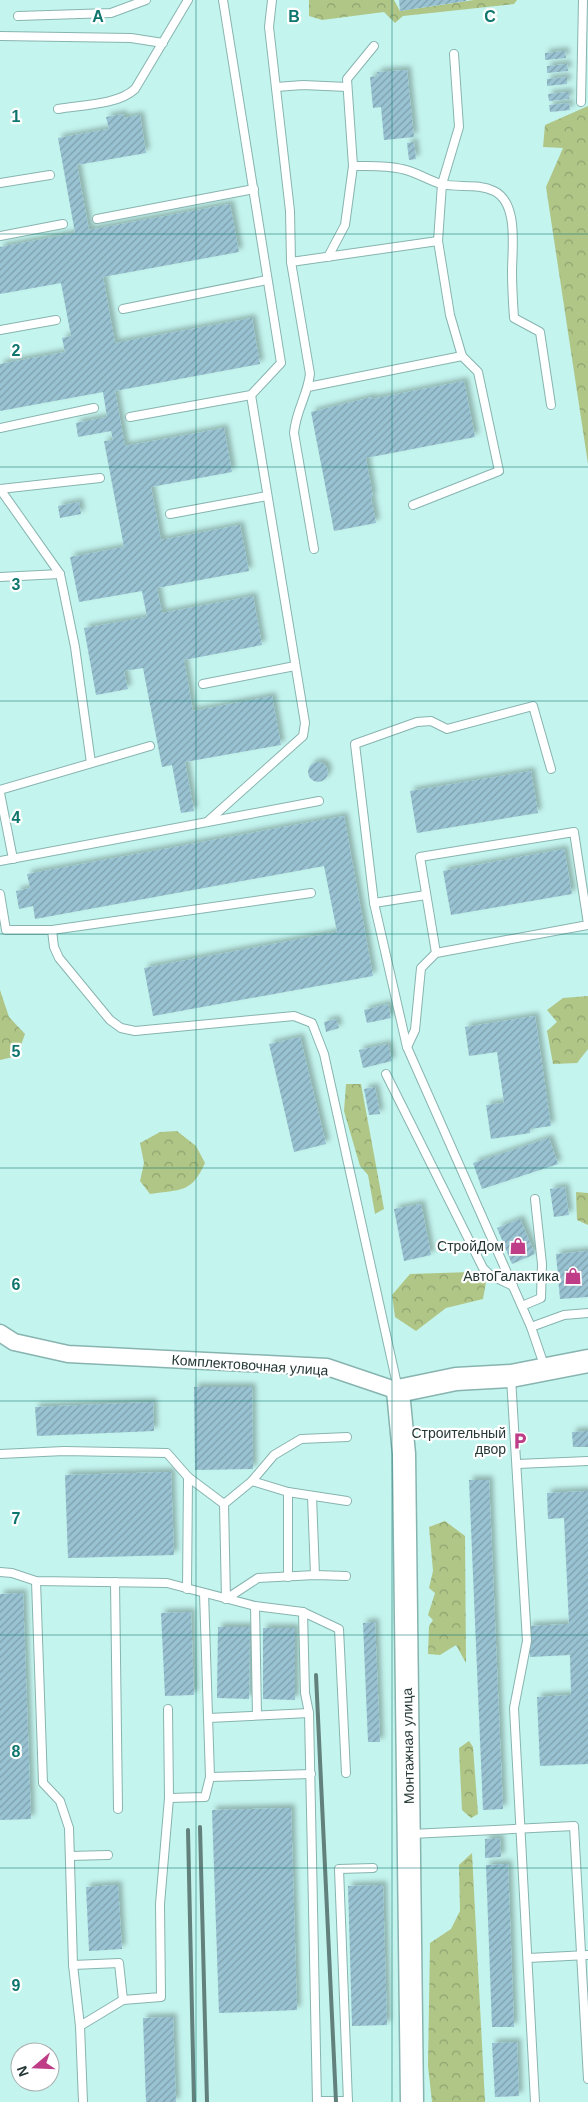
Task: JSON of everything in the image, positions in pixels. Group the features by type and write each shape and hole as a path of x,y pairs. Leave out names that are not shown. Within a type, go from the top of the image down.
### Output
{"street":[{"name":"Комплектовочная улица","path":"0,1333 14,1342 68,1354 327,1367 398,1390 456,1379 511,1376 588,1361"},
{"name":"Монтажная улица","path":"398,1390 404,1454 412,2102"}],"lane":[{"path":"122,0 123,10"},
{"path":"18,16 102,14 123,10 146,0"},
{"path":"58,109 119,99 135,89 188,0"},
{"path":"130,417 251,395 280,364 223,0"},
{"path":"272,0 269,27 290,211 291,262 310,374 308,387 295,418 294,433 314,548"},
{"path":"581,102 582,0"},
{"path":"0,36 131,38 163,43"},
{"path":"328,257 345,225 353,166 347,79 374,46"},
{"path":"413,505 499,471 478,372 462,356 450,315 438,241 442,184 459,127 454,54"},
{"path":"276,87 303,85 347,87"},
{"path":"353,166 386,166 402,169 442,184 487,188 505,199 510,213 513,242 514,318 540,332 551,405"},
{"path":"0,183 50,175"},
{"path":"97,220 254,189"},
{"path":"0,236 63,224"},
{"path":"291,262 438,241"},
{"path":"124,309 267,280"},
{"path":"0,330 56,320"},
{"path":"308,387 462,356"},
{"path":"207,822 303,736 305,723 251,395"},
{"path":"0,428 94,408"},
{"path":"91,763 76,647 60,574 0,489 100,478"},
{"path":"170,514 267,496"},
{"path":"0,577 60,574"},
{"path":"203,684 295,666"},
{"path":"545,1368 522,1306 407,1047 374,903 355,744 417,722 431,721 447,729 532,706 551,769"},
{"path":"13,859 0,792 150,746"},
{"path":"0,861 319,801"},
{"path":"407,1047 415,1030 421,968 436,953 588,925 574,832 420,857 436,953"},
{"path":"0,894 3,930 52,930 311,893"},
{"path":"374,903 426,895"},
{"path":"52,930 54,947 59,958 110,1020 121,1028 135,1031 294,1016 312,1023 324,1054 398,1390"},
{"path":"386,1074 483,1268 490,1275 513,1286"},
{"path":"522,1306 541,1298 542,1264 535,1199"},
{"path":"531,1327 564,1314 588,1314"},
{"path":"511,1376 518,1464 527,1641 514,1708 535,2102"},
{"path":"224,1504 252,1481 274,1455 301,1439 347,1437"},
{"path":"0,1454 64,1451 167,1453 188,1477 224,1504"},
{"path":"518,1464 588,1461"},
{"path":"187,1589 188,1477"},
{"path":"252,1481 288,1492 347,1501"},
{"path":"288,1492 288,1577"},
{"path":"312,1496 315,1575"},
{"path":"224,1504 226,1599"},
{"path":"0,1572 12,1573 36,1581 168,1583 255,1606 303,1612 339,1629 346,1773"},
{"path":"226,1599 258,1578 315,1575 346,1576"},
{"path":"36,1581 43,1783 60,1801 69,1828 73,1965 80,2026 82,2102"},
{"path":"116,1582 118,1809"},
{"path":"169,1798 206,1797 210,1777 204,1593"},
{"path":"255,1606 257,1715"},
{"path":"303,1612 305,1692 309,1713 311,1774 318,2102 348,2102 339,1869 373,1868"},
{"path":"80,2026 123,2000 161,1998 160,1904 169,1798 168,1709"},
{"path":"209,1718 309,1713"},
{"path":"210,1777 311,1774"},
{"path":"409,1834 574,1826 584,1956 588,2079"},
{"path":"70,1856 108,1855"},
{"path":"528,1958 584,1956"},
{"path":"73,1965 119,1963 123,2000"}],"green space":[{"path":"309,0 394,0 400,11 474,0 517,0 514,4 403,16 395,23 384,12 322,20 309,16"},
{"path":"588,106 588,464 546,187 563,148 543,147 545,125"},
{"path":"0,990 9,1017 25,1034 17,1056 0,1060"},
{"path":"588,996 588,1049 577,1063 553,1064 547,1031 557,1022 547,1010 563,998"},
{"path":"346,1084 361,1084 384,1209 375,1214 368,1175 360,1166 344,1111"},
{"path":"177,1131 196,1146 205,1163 200,1173 190,1185 177,1190 150,1194 140,1181 144,1163 140,1143 160,1132"},
{"path":"576,1192 588,1193 588,1225 577,1220"},
{"path":"471,1272 486,1282 483,1299 446,1308 416,1331 395,1317 392,1295 410,1274"},
{"path":"445,1521 465,1536 466,1663 456,1645 440,1655 428,1654 429,1626 433,1620 428,1615 435,1593 429,1588 433,1571 429,1527"},
{"path":"469,1741 473,1747 478,1814 471,1818 462,1810 459,1748"},
{"path":"472,1853 485,2102 432,2102 428,2066 430,1943 451,1929 460,1911 459,1865"}],"building":[{"path":"399,0 466,0 466,1 400,11"},
{"path":"565,51 566,58 545,60 545,53"},
{"path":"567,64 568,71 547,73 547,66"},
{"path":"407,70 414,137 384,140 381,107 373,108 370,77 378,76 377,72"},
{"path":"567,77 567,84 547,86 547,79"},
{"path":"569,92 569,99 549,101 548,94"},
{"path":"569,103 570,110 550,112 549,105"},
{"path":"123,114 124,118 140,115 146,153 77,165 89,230 230,204 239,252 103,277 115,343 252,318 260,364 115,391 125,446 224,428 232,472 151,487 161,540 240,525 249,571 157,588 162,613 253,596 262,645 184,660 193,711 272,696 281,745 185,762 194,811 181,813 172,765 162,767 143,668 124,671 128,689 96,695 84,628 147,617 142,591 79,602 70,557 124,547 104,441 113,440 111,431 78,437 76,423 107,417 103,392 0,411 0,364 65,352 62,338 71,336 61,283 0,294 0,247 75,233 58,138 109,129 106,117"},
{"path":"414,142 416,159 409,160 407,143"},
{"path":"464,381 475,437 366,458 376,523 334,531 311,412 372,397 372,399"},
{"path":"79,502 81,514 60,518 58,506"},
{"path":"318,762 325,765 328,772 325,779 318,782 311,779 308,772 311,765"},
{"path":"531,771 538,813 417,833 410,791"},
{"path":"344,816 373,976 153,1016 144,968 337,932 324,866 35,919 33,906 19,909 16,891 30,888 27,874"},
{"path":"564,849 572,894 451,915 443,871"},
{"path":"388,1004 391,1018 367,1023 364,1010"},
{"path":"535,1016 551,1126 530,1129 530,1133 491,1139 486,1105 504,1103 497,1052 469,1056 465,1027"},
{"path":"336,1019 339,1028 326,1032 324,1022"},
{"path":"300,1037 326,1144 294,1152 269,1044"},
{"path":"388,1044 392,1061 363,1068 359,1050"},
{"path":"375,1087 380,1114 369,1115 364,1089"},
{"path":"549,1138 558,1164 482,1189 473,1163"},
{"path":"565,1187 569,1215 554,1217 550,1189"},
{"path":"421,1204 431,1255 404,1261 394,1209"},
{"name":"СтройДом","path":"520,1219 535,1254 512,1264 497,1228"},
{"name":"АвтоГалактика","path":"588,1251 588,1297 560,1299 556,1254"},
{"path":"194,1387 252,1387 253,1469 195,1470"},
{"path":"153,1402 154,1431 37,1436 35,1407"},
{"path":"588,1431 588,1447 573,1447 572,1432"},
{"path":"171,1472 174,1555 68,1558 65,1475"},
{"path":"469,1480 489,1480 503,1809 483,1810"},
{"path":"588,1491 588,1764 540,1766 537,1697 571,1695 570,1655 530,1657 529,1626 569,1624 564,1518 548,1519 547,1493"},
{"path":"23,1593 31,1819 0,1820 0,1594"},
{"path":"191,1612 194,1695 165,1696 161,1613"},
{"path":"375,1622 380,1742 368,1742 363,1623"},
{"path":"218,1627 250,1627 249,1699 217,1698"},
{"path":"263,1628 295,1628 295,1700 263,1699"},
{"path":"291,1808 297,2010 219,2013 212,1810"},
{"path":"500,1838 501,1857 485,1858 485,1839"},
{"path":"508,1864 514,2027 492,2027 486,1865"},
{"path":"118,1885 122,1949 89,1951 86,1887"},
{"path":"383,1885 387,2025 352,2026 348,1886"},
{"path":"173,2017 176,2102 146,2102 143,2018"},
{"path":"517,2042 519,2096 495,2097 492,2043"}],"railway":[{"path":"316,1675 336,2102"},
{"path":"200,1827 207,2102"},
{"path":"188,1830 194,2102"}],"place":[{"name":"СтройДом","path":"518,1246"},
{"name":"АвтоГалактика","path":"573,1276"},
{"name":"Строительный двор","path":"520,1441"}]}
